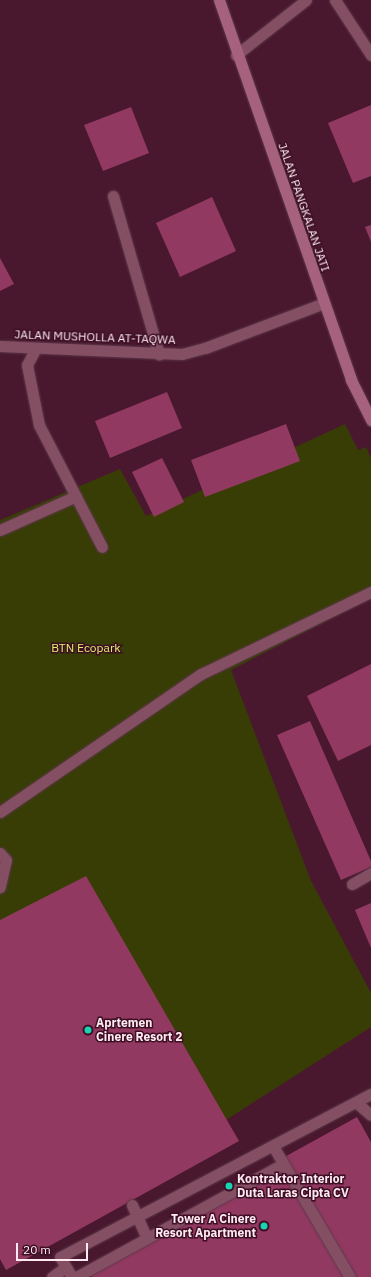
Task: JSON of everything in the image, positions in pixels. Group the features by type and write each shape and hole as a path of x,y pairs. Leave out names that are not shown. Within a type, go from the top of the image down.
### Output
{"main road":[{"name":"JALAN PANGKALAN JATI","path":"219,0 236,55 351,380 371,420"}],"street":[{"path":"236,55 276,26 306,0"},
{"path":"335,0 371,54"},
{"path":"113,196 159,354"},
{"name":"JALAN MUSHOLLA AT-TAQWA","path":"0,346 182,354 205,348 324,303"},
{"path":"36,348 27,365 39,425 102,547"},
{"path":"0,530 76,496"},
{"path":"0,812 201,674 371,592"},
{"path":"0,853 6,860 0,887"},
{"path":"352,884 371,873"},
{"path":"52,1277 69,1272 60,1257 371,1094"},
{"path":"356,1103 371,1115"},
{"path":"273,1146 350,1277"},
{"path":"76,1277 283,1164"},
{"path":"132,1205 136,1218 147,1238"}],"green space":[{"name":"BTN Ecopark","path":"345,424 358,450 366,447 371,458 371,598 231,670 311,881 371,993 371,1027 154,1166 0,928 0,520 120,469 146,516"}],"building":[{"path":"371,105 371,176 353,183 328,123"},
{"path":"131,107 149,153 103,171 84,125"},
{"path":"212,197 236,251 180,277 156,223"},
{"path":"371,225 371,242 365,227"},
{"path":"0,258 14,284 0,291"},
{"path":"167,392 182,428 110,458 95,421"},
{"path":"286,424 300,461 205,497 191,460"},
{"path":"162,458 184,502 154,517 132,472"},
{"path":"371,664 371,745 338,761 307,696"},
{"path":"310,721 371,861 371,867 341,880 277,735"},
{"name":"Aprtemen Cinere Resort 2","path":"86,876 239,1141 6,1270 0,1259 0,920"},
{"path":"371,903 371,948 355,910"},
{"name":"Tower A Cinere Resort Apartment","path":"357,1117 371,1142 371,1277 92,1277 86,1266"}],"place":[{"name":"Aprtemen Cinere Resort 2","path":"88,1030"},
{"name":"Kontraktor Interior Duta Laras Cipta CV","path":"229,1186"},
{"name":"Tower A Cinere Resort Apartment","path":"264,1226"}]}
